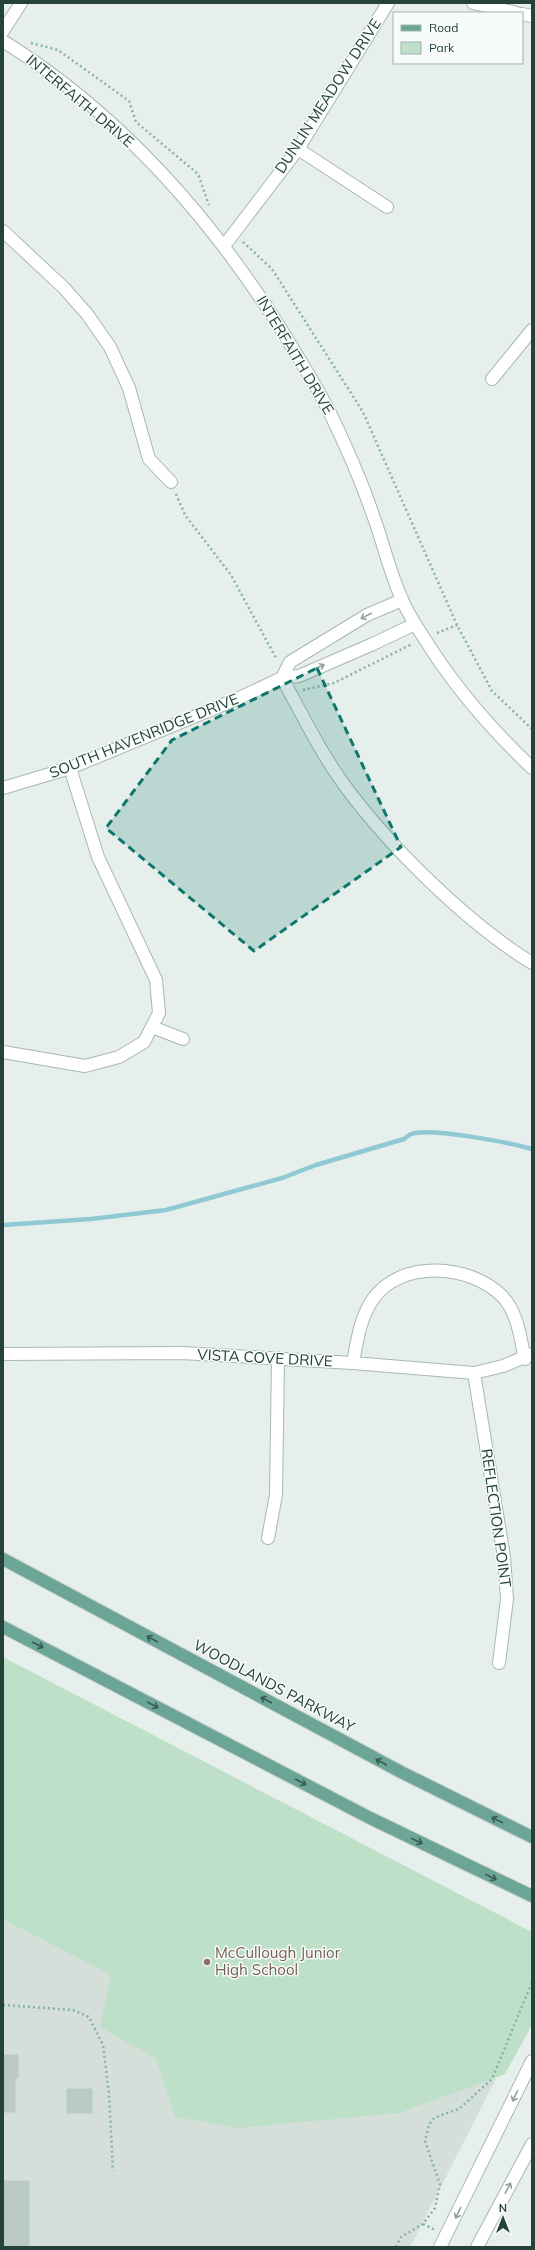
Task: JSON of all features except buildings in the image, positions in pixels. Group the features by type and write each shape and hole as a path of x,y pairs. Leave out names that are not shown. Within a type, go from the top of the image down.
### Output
{"main road":[{"name":"WOODLANDS PARKWAY","path":"3,1559 401,1772 532,1837"},
{"path":"3,1627 370,1818 532,1896"}],"street":[{"path":"3,31 21,3"},
{"name":"DUNLIN MEADOW DRIVE","path":"224,246 298,149 388,3"},
{"path":"473,3 513,12"},
{"name":"INTERFAITH DRIVE","path":"3,40 41,66 98,111 168,178 247,276 308,373 329,412 362,486 402,600 415,624 466,700 506,743 532,768"},
{"path":"298,149 387,207"},
{"path":"3,231 64,288 87,314 110,347 129,388 149,459 170,482"},
{"path":"492,379 532,330"},
{"path":"402,600 367,615 290,662 282,678 315,739 345,785 384,833 439,889 479,924 532,963"},
{"name":"SOUTH HAVENRIDGE DRIVE","path":"3,788 70,768 237,699 282,678 299,676 415,624"},
{"path":"3,1052 85,1066 119,1057 144,1042 159,1013 156,980 98,857 70,768"},
{"path":"152,1027 184,1039"},
{"path":"353,1363 362,1321 374,1299 389,1283 407,1274 426,1271 447,1272 468,1276 485,1284 502,1296 514,1314 530,1357"},
{"name":"VISTA COVE DRIVE","path":"3,1354 182,1353 353,1363 474,1374 530,1357"},
{"path":"268,1538 276,1495 278,1358"},
{"name":"REFLECTION POINT","path":"474,1374 504,1557 507,1599 499,1663"},
{"path":"440,2247 532,2061"},
{"path":"477,2247 532,2144"}],"path":[{"path":"170,482 185,515 231,575 277,660 282,678 305,691 327,685 424,638 457,625"},
{"path":"396,2247 402,2237 423,2224 435,2208 440,2184 425,2141 429,2125 433,2119 460,2109 492,2079 532,1982"},
{"path":"3,2005 73,2010 89,2017 103,2045 109,2094 113,2171"}],"highlighted area":[{"path":"317,668 401,847 254,951 106,828 172,740"}],"shaded area":[{"name":"McCullough Junior High School","path":"3,1677 382,2021 496,2079 410,2247 3,2247"}],"green space":[{"path":"3,1657 532,1932 532,2025 505,2074 399,2113 238,2128 175,2117 156,2059 100,2027 111,1975 3,1919"}],"waterway":[{"path":"3,1225 91,1219 166,1210 282,1178 316,1165 404,1139 411,1134 421,1132 452,1134 507,1143 532,1149"}],"place":[{"name":"McCullough Junior High School","path":"207,1962"}]}
